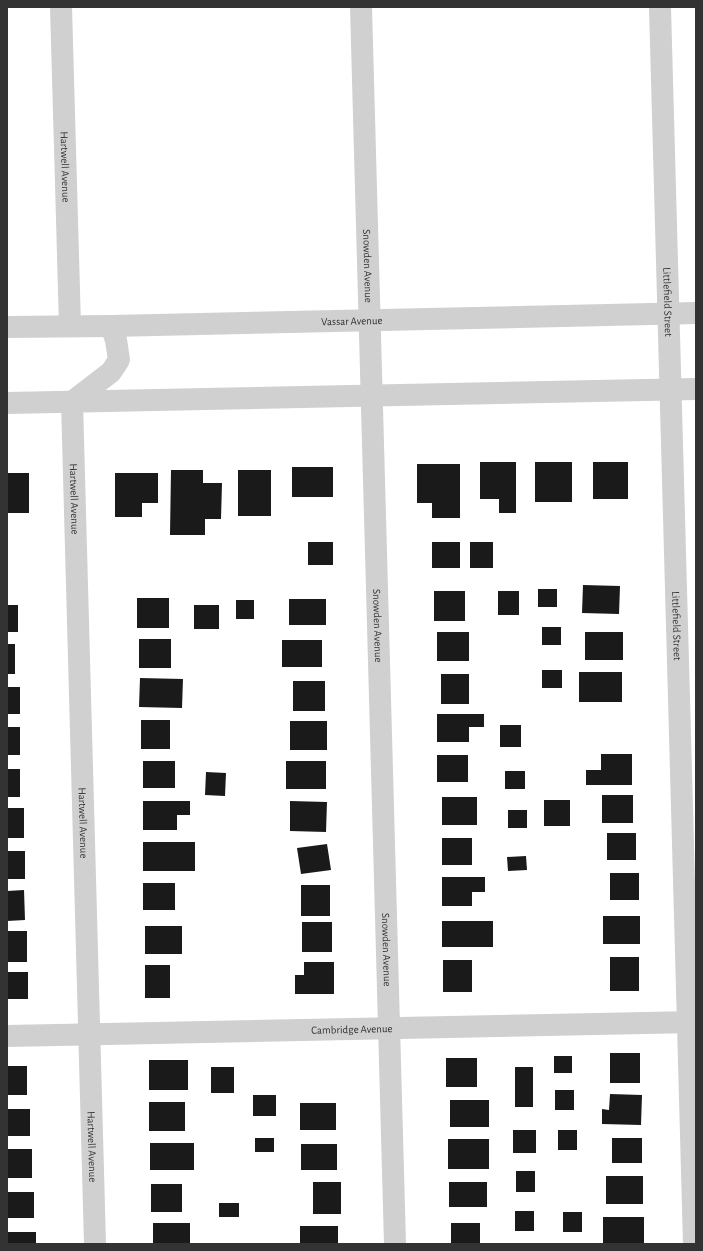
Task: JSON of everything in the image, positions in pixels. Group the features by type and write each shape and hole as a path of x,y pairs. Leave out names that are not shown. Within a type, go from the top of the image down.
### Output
{"street":[{"name":"Hartwell Avenue","path":"61,7 70,326"},
{"name":"Snowden Avenue","path":"361,7 395,1244"},
{"name":"Littlefield Street","path":"660,7 692,1022 694,1244"},
{"name":"Vassar Avenue","path":"7,327 696,313"},
{"path":"72,402 111,372 120,360 116,340 111,326"},
{"path":"7,403 696,389"},
{"name":"Hartwell Avenue","path":"72,402 95,1244"},
{"name":"Cambridge Avenue","path":"7,1036 692,1022"}],"building":[{"path":"480,462 516,462 516,513 499,513 499,499 480,499"},
{"path":"535,462 572,462 572,502 535,502"},
{"path":"593,462 628,462 628,499 593,499"},
{"path":"417,464 460,464 460,518 432,518 432,503 417,503"},
{"path":"292,467 333,467 333,497 292,497"},
{"path":"171,470 203,470 203,483 222,483 221,519 205,519 205,535 170,535"},
{"path":"238,470 271,470 271,516 238,516"},
{"path":"7,473 29,473 29,513 7,513"},
{"path":"115,473 158,473 158,503 142,503 142,517 115,517"},
{"path":"308,542 333,542 333,565 308,565"},
{"path":"432,542 460,542 460,568 432,568"},
{"path":"470,542 493,542 493,568 470,568"},
{"path":"583,585 620,586 619,614 582,613"},
{"path":"538,589 557,589 557,607 538,607"},
{"path":"434,591 465,591 465,621 434,621"},
{"path":"498,591 519,591 519,615 498,615"},
{"path":"137,598 169,598 169,628 137,628"},
{"path":"289,599 326,599 326,625 289,625"},
{"path":"236,600 254,600 254,619 236,619"},
{"path":"7,605 18,605 18,632 7,632"},
{"path":"194,605 219,605 219,629 194,629"},
{"path":"542,627 561,627 561,645 542,645"},
{"path":"437,632 469,632 469,661 437,661"},
{"path":"585,632 623,632 623,660 585,660"},
{"path":"139,639 171,639 171,668 139,668"},
{"path":"282,640 322,640 322,667 282,667"},
{"path":"7,644 15,644 15,674 7,674"},
{"path":"542,670 562,670 562,688 542,688"},
{"path":"579,672 622,672 622,702 579,702"},
{"path":"441,674 469,674 469,704 441,704"},
{"path":"140,678 183,679 182,708 139,707"},
{"path":"293,681 325,681 325,711 293,711"},
{"path":"7,687 20,687 20,714 7,714"},
{"path":"437,714 484,714 484,727 469,727 469,742 437,742"},
{"path":"141,720 170,720 170,749 141,749"},
{"path":"290,721 327,721 327,750 290,750"},
{"path":"500,725 521,725 521,747 500,747"},
{"path":"7,727 20,727 20,755 7,755"},
{"path":"601,754 632,754 632,785 586,785 586,770 601,770"},
{"path":"437,755 468,755 468,782 437,782"},
{"path":"143,761 175,761 175,788 143,788"},
{"path":"286,761 326,761 326,789 286,789"},
{"path":"7,769 20,769 20,797 7,797"},
{"path":"505,771 525,771 525,789 505,789"},
{"path":"206,772 226,773 225,796 205,795"},
{"path":"602,795 633,795 633,823 602,823"},
{"path":"442,797 477,797 477,825 442,825"},
{"path":"544,800 570,800 570,826 544,826"},
{"path":"143,801 190,801 190,815 177,815 177,830 143,830"},
{"path":"290,801 327,802 326,832 290,831"},
{"path":"7,808 24,808 24,838 7,838"},
{"path":"508,810 527,810 527,828 508,828"},
{"path":"607,833 636,833 636,860 607,860"},
{"path":"442,838 472,838 472,865 442,865"},
{"path":"143,842 195,842 195,871 143,871"},
{"path":"327,844 331,870 301,874 297,848"},
{"path":"7,851 25,851 25,879 7,879"},
{"path":"526,856 527,870 508,871 507,857"},
{"path":"610,873 639,873 639,900 610,900"},
{"path":"442,877 485,877 485,892 472,892 472,906 442,906"},
{"path":"143,883 175,883 175,910 143,910"},
{"path":"301,885 330,885 330,916 301,916"},
{"path":"24,890 25,920 7,921 7,891"},
{"path":"603,916 640,916 640,944 603,944"},
{"path":"442,921 493,921 493,947 442,947"},
{"path":"302,922 332,922 332,952 302,952"},
{"path":"145,926 182,926 182,954 145,954"},
{"path":"7,931 27,931 27,962 7,962"},
{"path":"610,957 639,957 639,991 610,991"},
{"path":"443,960 472,960 472,992 443,992"},
{"path":"304,962 334,962 334,994 295,994 295,975 304,975"},
{"path":"145,965 170,965 170,998 145,998"},
{"path":"7,972 28,972 28,999 7,999"},
{"path":"610,1053 640,1053 640,1083 610,1083"},
{"path":"554,1056 572,1056 572,1073 554,1073"},
{"path":"446,1058 477,1058 477,1087 446,1087"},
{"path":"149,1060 188,1060 188,1090 149,1090"},
{"path":"7,1066 27,1066 27,1095 7,1095"},
{"path":"211,1067 234,1067 234,1093 211,1093"},
{"path":"515,1067 533,1067 533,1107 515,1107"},
{"path":"555,1090 574,1090 574,1110 555,1110"},
{"path":"610,1094 642,1095 641,1125 602,1124 602,1109 609,1110"},
{"path":"253,1095 276,1095 276,1116 253,1116"},
{"path":"450,1100 489,1100 489,1127 450,1127"},
{"path":"149,1102 185,1102 185,1131 149,1131"},
{"path":"300,1103 336,1103 336,1130 300,1130"},
{"path":"7,1109 30,1109 30,1136 7,1136"},
{"path":"513,1130 536,1130 536,1153 513,1153"},
{"path":"558,1130 577,1130 577,1150 558,1150"},
{"path":"255,1138 274,1138 274,1152 255,1152"},
{"path":"612,1138 642,1138 642,1163 612,1163"},
{"path":"448,1139 489,1139 489,1169 448,1169"},
{"path":"150,1143 194,1143 194,1170 150,1170"},
{"path":"301,1144 337,1144 337,1170 301,1170"},
{"path":"7,1149 32,1149 32,1178 7,1178"},
{"path":"516,1171 535,1171 535,1192 516,1192"},
{"path":"606,1176 643,1176 643,1204 606,1204"},
{"path":"313,1182 341,1182 341,1214 313,1214"},
{"path":"449,1182 487,1182 487,1207 449,1207"},
{"path":"151,1184 182,1184 182,1212 151,1212"},
{"path":"7,1192 34,1192 34,1218 7,1218"},
{"path":"219,1203 239,1203 239,1217 219,1217"},
{"path":"515,1211 534,1211 534,1231 515,1231"},
{"path":"563,1212 582,1212 582,1232 563,1232"},
{"path":"603,1217 644,1217 644,1244 603,1244"},
{"path":"153,1223 190,1223 190,1244 153,1244"},
{"path":"451,1223 480,1223 480,1244 451,1244"},
{"path":"300,1226 338,1226 338,1244 300,1244"},
{"path":"7,1232 36,1232 36,1244 7,1244"}]}
